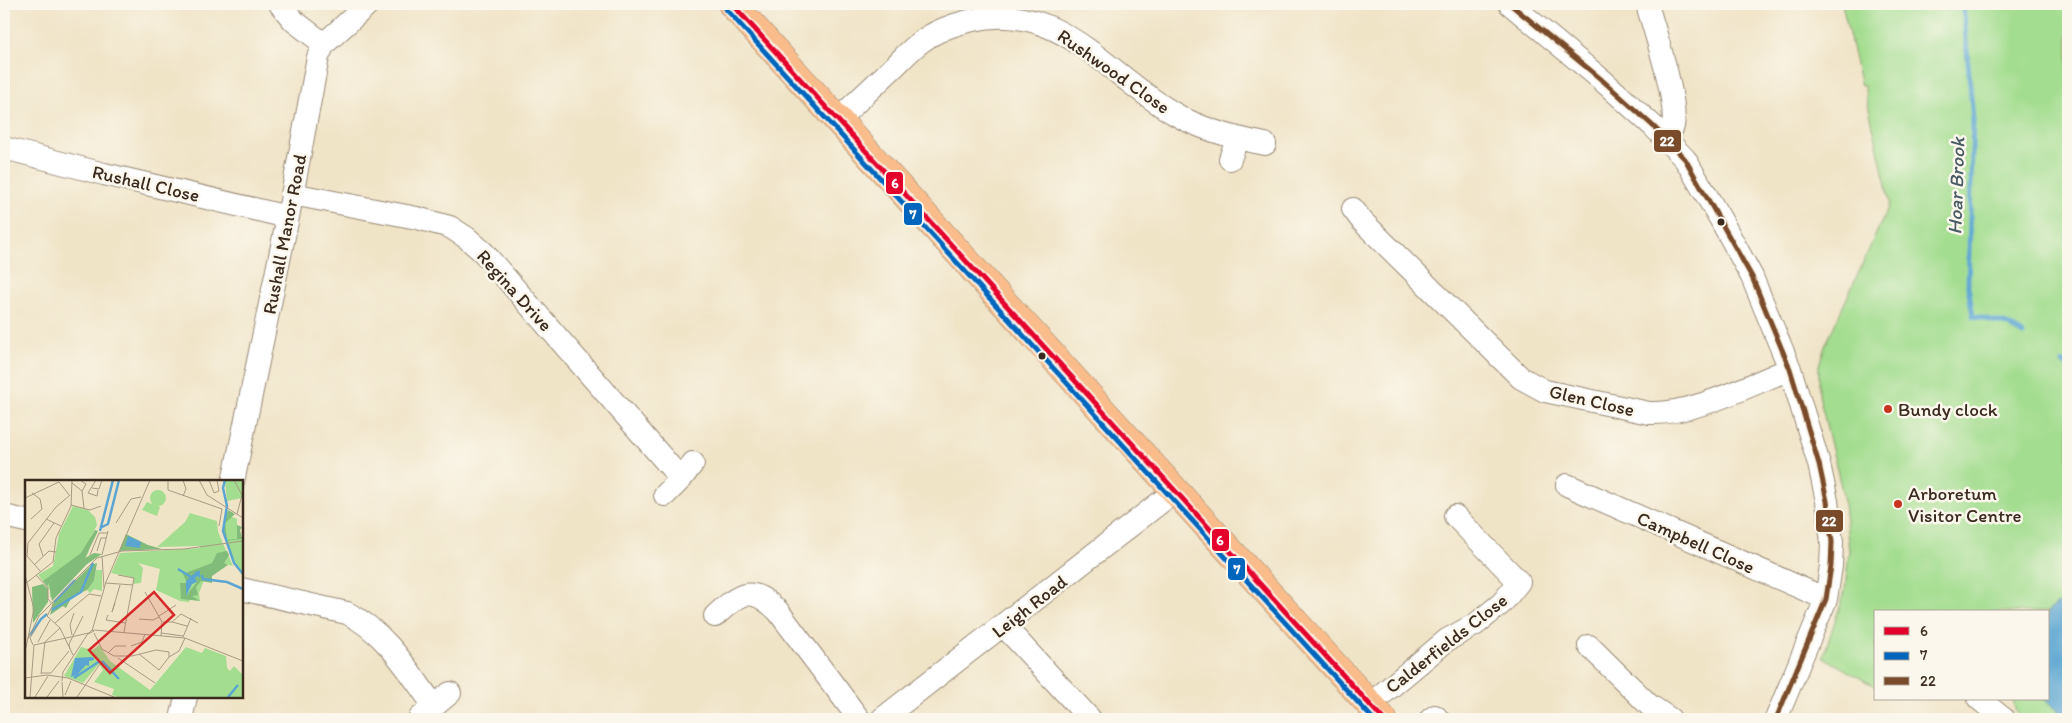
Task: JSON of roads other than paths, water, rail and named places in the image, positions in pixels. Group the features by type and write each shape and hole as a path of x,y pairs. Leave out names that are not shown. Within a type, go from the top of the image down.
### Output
{"main road":[{"path":"732,4 1376,712"}],"street":[{"path":"280,4 294,22 324,44"},
{"name":"Rushall Manor Road","path":"233,480 288,217 318,57 324,44 368,4"},
{"path":"1510,4 1539,26 1659,132 1685,159 1752,277 1790,369 1819,464 1832,542 1831,566 1826,598 1776,719"},
{"path":"1647,4 1672,101 1674,124 1672,130 1659,132"},
{"name":"Rushwood Close","path":"838,120 921,41 954,24 988,10 1036,21 1062,32 1092,51 1142,93 1234,149 1265,144"},
{"name":"Rushall Close","path":"4,148 104,174 288,217"},
{"name":"Regina Drive","path":"292,194 417,218 450,228 467,238 483,252 687,471 665,495"},
{"name":"Glen Close","path":"1355,221 1521,378 1545,391 1649,413 1665,414 1686,410 1790,369"},
{"name":"Campbell Close","path":"1567,485 1826,598"},
{"name":"Leigh Road","path":"882,719 1004,626 1175,491"},
{"path":"4,516 25,521"},
{"name":"Calderfields Close","path":"1376,712 1447,640 1476,624 1502,603 1519,582 1454,516"},
{"path":"242,589 347,613 361,620 387,644 435,706"},
{"path":"721,617 735,600 746,595 754,593 766,599 778,611 859,719"},
{"path":"1004,626 1090,719"},
{"path":"1590,646 1649,705 1670,719"},
{"path":"181,719 186,698"},
{"path":"1981,700 2004,719"},
{"path":"1431,719 1435,716 1438,719"}],"water":[{"path":"2058,603 2068,603 2068,719 2045,700 2050,700 2049,610"}],"waterway":[{"name":"Hoar Brook","path":"1963,4 1973,120 1968,286 1973,316 2007,324 2023,334"},
{"name":"Hoar Brook","path":"2063,363 2068,366"}],"place":[{"name":"Bundy clock","path":"1888,409"},
{"name":"Arboretum Visitor Centre","path":"1898,504"}]}
